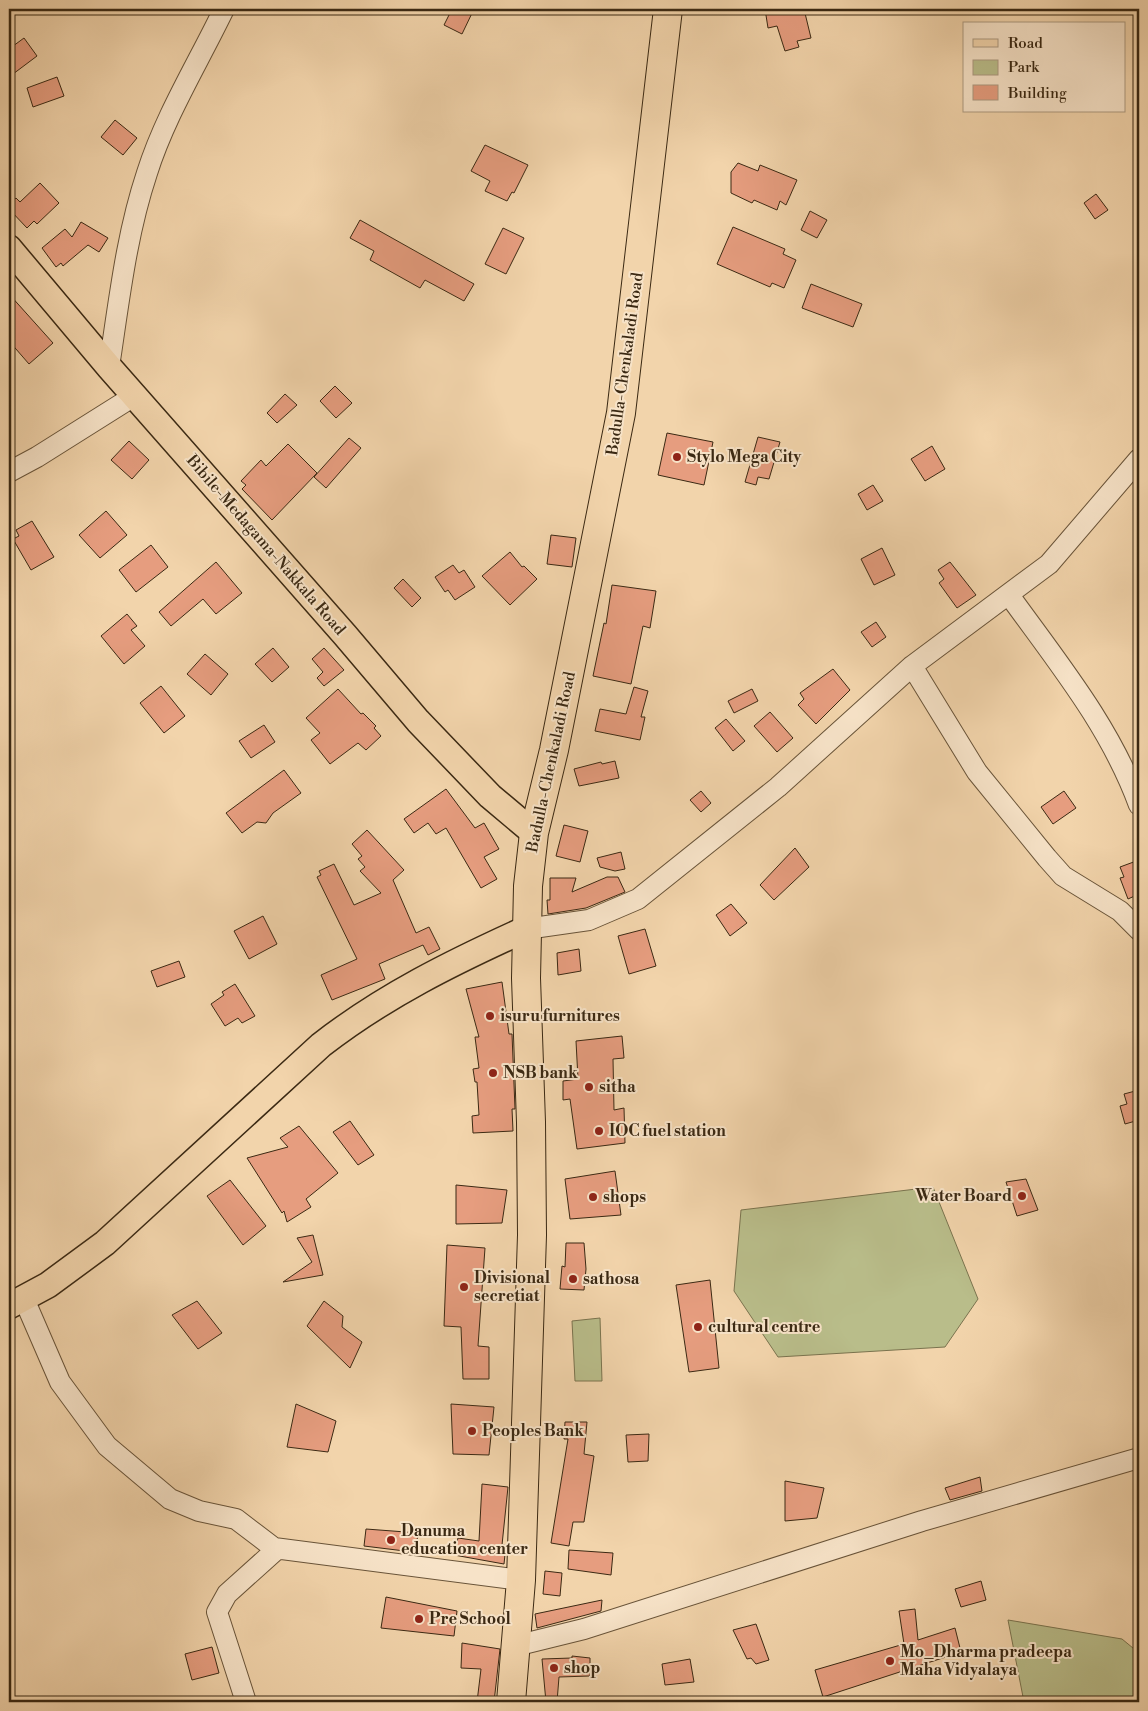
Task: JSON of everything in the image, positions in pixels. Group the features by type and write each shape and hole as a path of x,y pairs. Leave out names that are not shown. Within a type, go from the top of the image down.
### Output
{"highway":[{"name":"Badulla-Chenkaladi Road","path":"511,1702 521,1580 532,1235 526,929 534,832 554,750 622,414 668,9"}],"main road":[{"name":"Bibile-Medagama-Nakkala Road","path":"9,248 108,366 345,635 418,722 483,790 534,832"},
{"path":"17,1302 67,1273 106,1243 321,1045 349,1023 413,983 526,929"}],"street":[{"path":"108,366 133,219 147,172 160,136 224,9"},
{"path":"9,472 37,457 134,396"},
{"path":"526,929 588,920 638,899 778,787 912,666 1010,595 1049,564 1139,459"},
{"path":"1010,595 1103,726 1127,772 1139,805"},
{"path":"912,666 977,772 1047,858 1063,876 1120,911 1139,930"},
{"path":"17,1302 60,1382 107,1446 170,1499 199,1511 236,1519 277,1549 521,1580"},
{"path":"515,1646 584,1629 922,1521 1139,1458"},
{"path":"246,1702 217,1612 227,1594 277,1549"}],"green space":[{"path":"933,1187 978,1299 945,1347 778,1357 734,1291 741,1210"},
{"path":"600,1318 602,1381 575,1381 572,1321"},
{"path":"1008,1620 1122,1639 1139,1653 1139,1702 1024,1702"}],"building":[{"path":"452,9 474,9 462,34 444,25"},
{"path":"765,9 804,9 811,38 797,41 799,47 785,51 777,26 768,28"},
{"path":"24,38 37,56 9,77 9,49"},
{"path":"57,77 64,96 33,107 27,88"},
{"path":"115,120 137,138 123,155 101,137"},
{"path":"485,145 528,165 514,193 512,192 507,201 485,191 490,181 471,171"},
{"path":"738,163 758,171 760,165 797,180 786,205 780,201 777,210 754,200 752,203 731,193 731,172"},
{"path":"40,183 59,203 37,224 34,221 27,228 9,209 9,204 16,198 20,202"},
{"path":"1096,194 1108,210 1095,219 1084,203"},
{"path":"810,211 827,220 817,238 801,230"},
{"path":"360,220 474,284 464,301 425,280 420,288 370,260 374,251 350,238"},
{"path":"81,222 108,238 99,252 88,245 63,266 61,263 56,267 42,248 65,229 72,237"},
{"path":"733,227 785,249 783,254 796,260 784,288 772,283 770,287 717,264"},
{"path":"503,228 524,238 506,274 485,264"},
{"path":"811,284 862,304 853,327 802,308"},
{"path":"9,294 53,343 29,364 9,341"},
{"path":"335,386 352,403 336,418 320,401"},
{"path":"285,394 297,405 277,423 267,413"},
{"path":"667,433 713,442 704,485 658,475"},
{"path":"758,437 780,442 769,479 758,477 756,485 745,482"},
{"path":"349,438 361,448 326,488 314,477"},
{"path":"129,441 149,460 132,479 111,460"},
{"path":"288,444 317,473 272,520 242,489 246,485 241,481 261,460 266,466"},
{"path":"932,446 945,469 925,481 911,459"},
{"path":"873,485 883,501 867,510 858,494"},
{"path":"106,511 127,535 100,558 79,535"},
{"path":"32,521 54,557 31,570 13,539 19,536 16,530"},
{"path":"551,535 576,538 572,567 547,564"},
{"path":"151,545 168,567 136,592 119,570"},
{"path":"882,548 895,575 874,585 861,559"},
{"path":"510,552 522,567 524,566 537,579 510,605 482,576"},
{"path":"216,562 242,593 216,614 203,599 171,626 159,612"},
{"path":"950,562 976,595 957,608 939,583 944,579 938,570"},
{"path":"453,565 459,573 464,570 475,587 455,600 448,590 445,592 435,577"},
{"path":"403,579 421,598 412,607 394,588"},
{"path":"612,585 656,591 650,628 643,626 631,684 593,676 604,623 606,624"},
{"path":"127,614 137,626 131,630 145,646 124,664 101,636"},
{"path":"876,622 886,637 872,647 861,632"},
{"path":"273,648 289,667 272,682 255,664"},
{"path":"324,648 344,670 324,686 317,678 323,672 312,659"},
{"path":"205,654 228,674 211,695 187,674"},
{"path":"833,669 850,690 816,724 798,705 804,699 800,693"},
{"path":"161,686 185,716 164,733 140,703"},
{"path":"634,687 648,691 641,717 645,717 640,740 595,731 600,709 626,714"},
{"path":"338,689 361,714 363,713 376,726 374,728 381,736 366,750 358,743 330,764 311,740 320,733 306,718"},
{"path":"752,689 758,701 734,713 728,701"},
{"path":"770,712 793,738 777,752 754,726"},
{"path":"726,719 745,741 733,751 715,728"},
{"path":"264,725 275,742 251,758 239,741"},
{"path":"615,761 619,778 579,786 574,769 601,762 602,764"},
{"path":"284,770 301,793 273,813 266,823 257,822 242,833 226,813"},
{"path":"446,789 475,828 484,823 499,849 484,857 497,879 481,888 446,828 436,834 428,823 414,833 404,819"},
{"path":"701,791 711,803 701,812 690,800"},
{"path":"1064,791 1076,808 1053,824 1041,807"},
{"path":"564,825 588,831 580,862 556,856"},
{"path":"367,830 404,870 393,880 416,933 429,927 440,949 428,955 423,945 379,964 385,979 332,1000 321,975 357,959 317,877 321,875 319,871 334,864 354,905 381,893 360,871 365,867 358,859 362,856 352,844"},
{"path":"795,848 809,867 774,900 760,885"},
{"path":"621,852 625,869 615,871 600,867 597,858"},
{"path":"1139,860 1139,894 1128,899 1120,878 1124,877 1120,867"},
{"path":"607,877 618,877 625,892 586,908 548,914 547,900 550,900 550,878 576,878 572,892"},
{"path":"731,904 747,923 730,936 716,915"},
{"path":"263,916 277,944 249,959 234,931"},
{"path":"645,929 656,966 629,974 618,936"},
{"path":"579,949 581,971 558,975 557,953"},
{"path":"179,961 185,977 157,987 151,971"},
{"path":"502,982 509,1034 512,1034 515,1109 512,1109 513,1131 473,1133 472,1116 479,1115 477,1082 475,1082 473,1069 479,1068 475,1037 479,1037 466,989"},
{"path":"235,984 255,1016 242,1023 238,1018 225,1026 211,1004 224,995 222,992"},
{"path":"622,1036 624,1058 613,1059 614,1110 624,1108 625,1143 577,1149 570,1099 563,1100 563,1081 578,1079 576,1041"},
{"path":"1139,1090 1139,1120 1125,1124 1120,1106 1127,1104 1124,1094"},
{"path":"350,1121 374,1155 358,1165 333,1132"},
{"path":"299,1126 338,1173 306,1199 311,1207 287,1222 284,1211 282,1213 247,1158 288,1147 280,1138"},
{"name":"shops","path":"615,1171 621,1215 570,1219 565,1179"},
{"name":"Water Board","path":"1026,1179 1038,1210 1017,1216 1006,1182"},
{"path":"230,1180 266,1226 243,1245 207,1196"},
{"path":"456,1185 507,1190 502,1223 456,1224"},
{"path":"313,1235 323,1275 283,1282 312,1262 297,1238"},
{"path":"566,1243 584,1243 586,1269 584,1290 560,1289 562,1266 565,1267"},
{"name":"Divisional secretiat","path":"447,1245 485,1248 478,1346 489,1347 489,1379 463,1379 461,1327 444,1326"},
{"name":"cultural centre","path":"710,1280 719,1368 689,1372 676,1285"},
{"path":"197,1301 222,1333 198,1349 172,1315"},
{"path":"324,1301 343,1316 342,1327 362,1342 350,1368 307,1326"},
{"path":"296,1404 336,1421 328,1452 287,1447"},
{"name":"Peoples Bank","path":"451,1404 494,1407 489,1455 453,1454"},
{"path":"565,1422 587,1422 584,1454 594,1456 584,1522 573,1522 569,1546 551,1543 568,1439 564,1439"},
{"path":"649,1434 648,1461 628,1462 626,1435"},
{"path":"980,1477 982,1491 950,1500 945,1488"},
{"path":"785,1481 824,1488 817,1518 785,1521"},
{"path":"482,1484 508,1487 502,1545 506,1545 504,1564 454,1555 458,1538 479,1541"},
{"name":"Danuma education center","path":"366,1529 419,1533 413,1552 364,1546"},
{"path":"569,1550 613,1553 611,1575 568,1569"},
{"path":"545,1571 562,1573 560,1596 543,1594"},
{"path":"981,1581 986,1600 961,1607 955,1589"},
{"name":"Pre School","path":"386,1597 457,1611 454,1636 381,1628"},
{"path":"602,1600 601,1611 537,1628 535,1614"},
{"name":"Mo_Dharma pradeepa Maha Vidyalaya","path":"915,1609 918,1640 955,1628 961,1652 823,1697 815,1670 904,1644 899,1611"},
{"path":"756,1624 769,1660 756,1664 751,1658 747,1659 733,1630"},
{"path":"462,1643 500,1649 494,1702 477,1702 481,1669 461,1668"},
{"path":"212,1647 219,1673 192,1680 185,1654"},
{"path":"572,1656 590,1658 590,1676 559,1677 557,1702 546,1702 542,1659 572,1658"},
{"path":"690,1659 694,1682 665,1685 662,1664"}],"place":[{"name":"Stylo Mega City","path":"677,457"},
{"name":"isuru furnitures","path":"490,1016"},
{"name":"NSB bank","path":"493,1073"},
{"name":"sitha","path":"589,1087"},
{"name":"IOC fuel station","path":"599,1131"},
{"name":"Water Board","path":"1022,1196"},
{"name":"shops","path":"593,1197"},
{"name":"sathosa","path":"573,1279"},
{"name":"Divisional secretiat","path":"464,1287"},
{"name":"cultural centre","path":"698,1327"},
{"name":"Peoples Bank","path":"472,1431"},
{"name":"Danuma education center","path":"391,1540"},
{"name":"Pre School","path":"419,1619"},
{"name":"Mo_Dharma pradeepa Maha Vidyalaya","path":"890,1661"},
{"name":"shop","path":"554,1668"}]}
